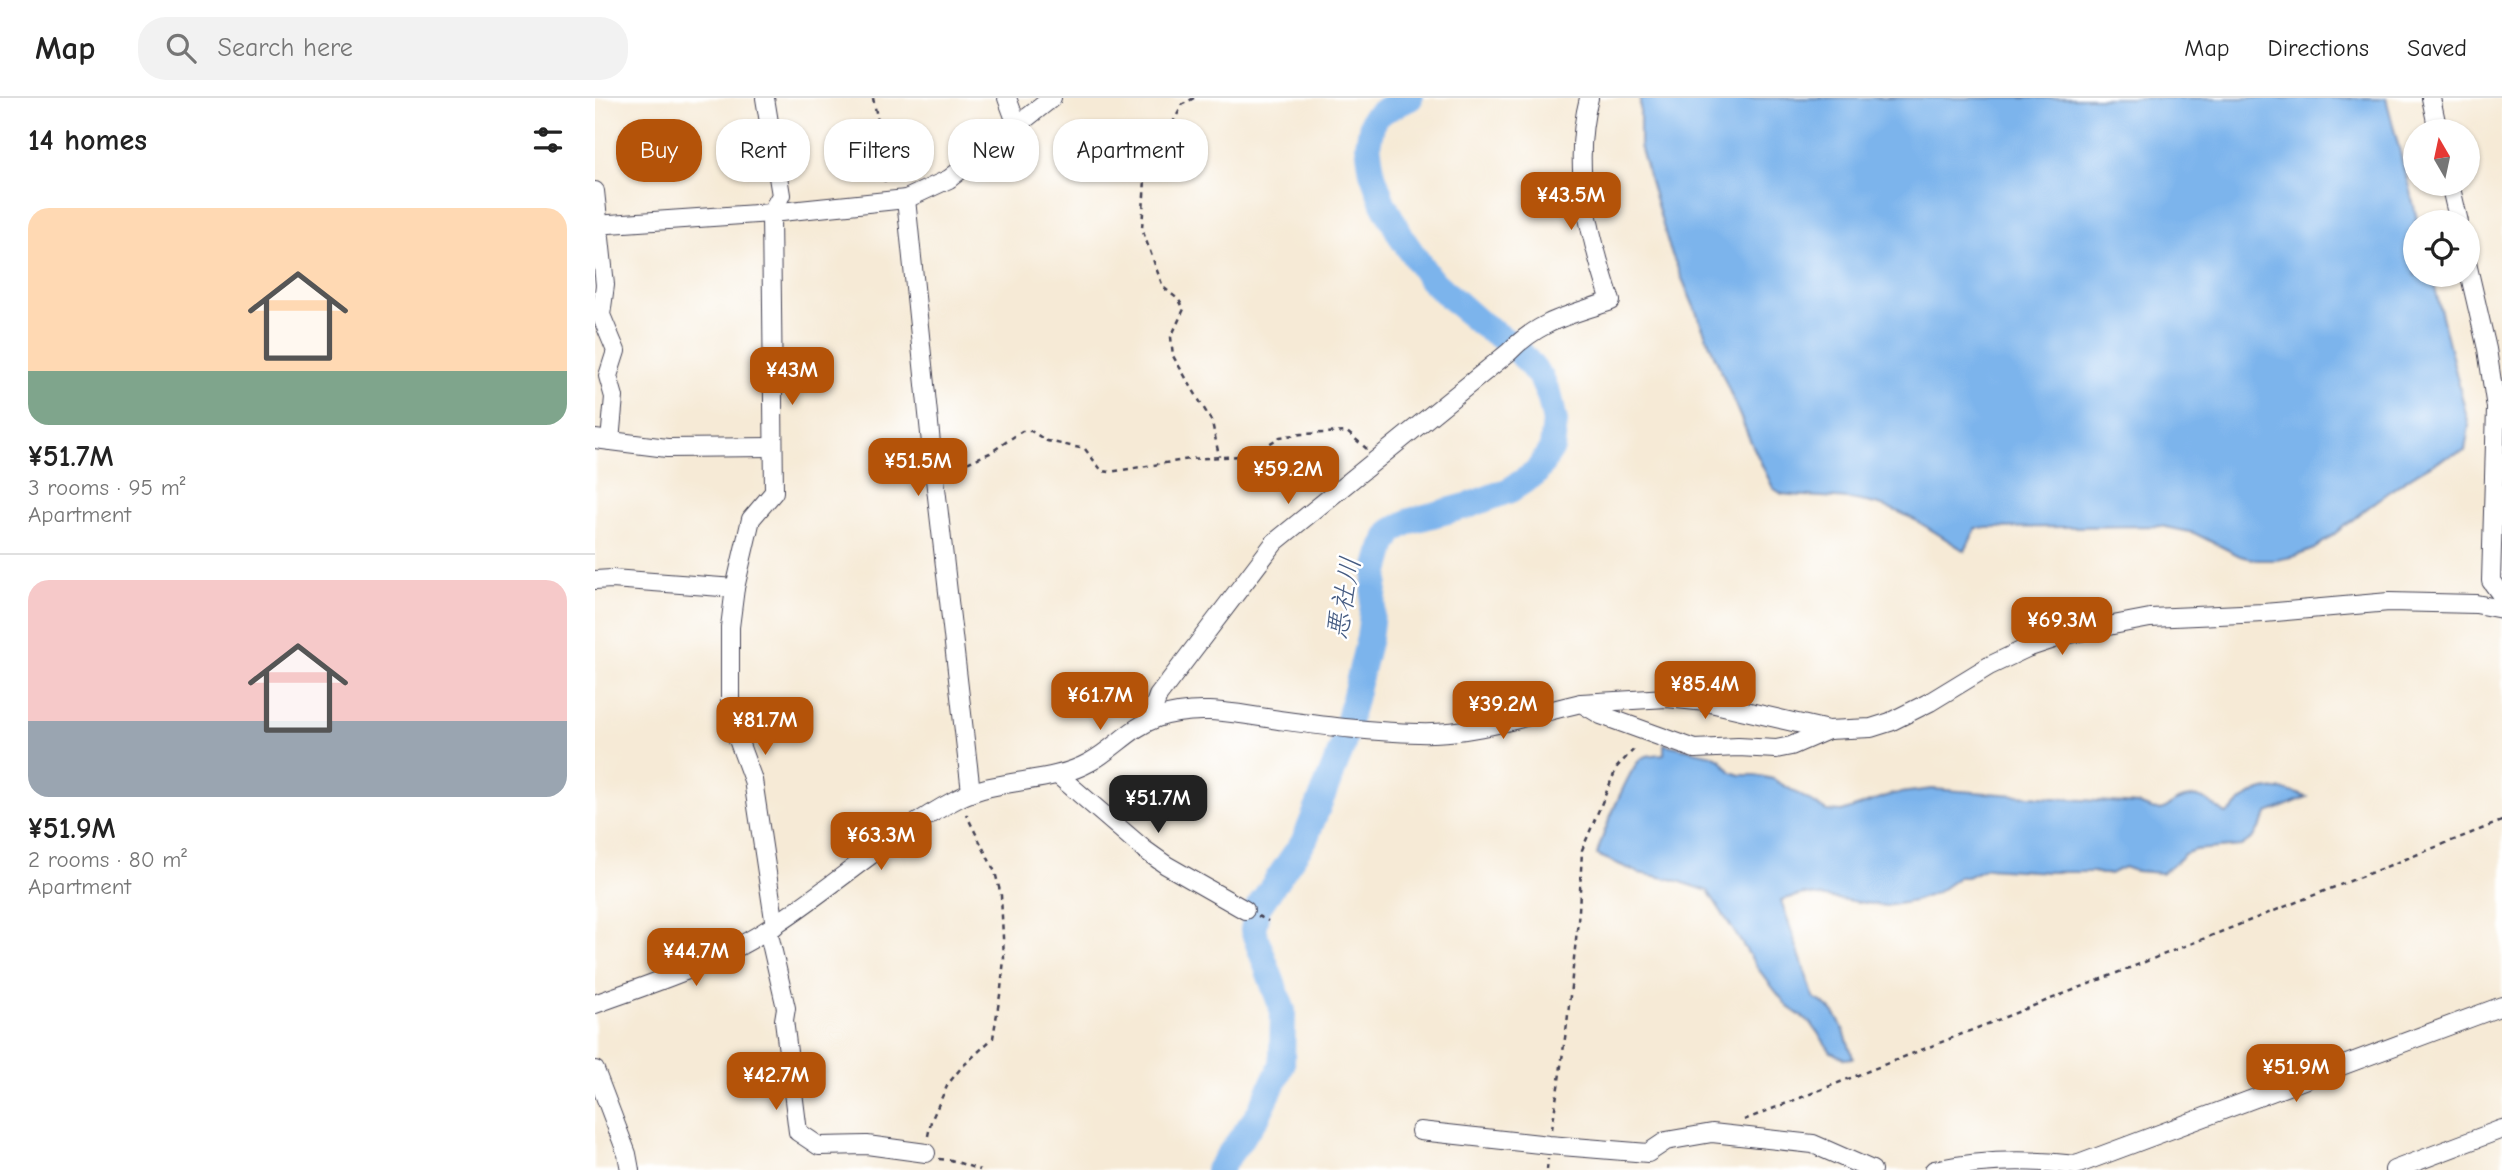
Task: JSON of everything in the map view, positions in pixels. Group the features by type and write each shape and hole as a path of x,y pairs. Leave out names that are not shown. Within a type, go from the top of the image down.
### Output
{"street":[{"path":"765,98 781,195 771,213 773,492 751,519 735,588 730,627 730,699 733,726 753,780 771,928 786,1008 784,1020 798,1132 819,1146 867,1145 926,1153"},
{"path":"1007,98 1015,119"},
{"path":"1025,119 1052,98"},
{"path":"1156,718 1154,707 1158,696 1275,542 1509,352 1524,336 1545,324 1611,301 1590,233 1583,199 1582,132 1589,98"},
{"path":"2431,98 2435,119"},
{"path":"598,225 771,213 906,199 948,179"},
{"path":"595,191 605,285 601,315 616,351 608,376 614,397 603,440 667,448 773,447"},
{"path":"906,199 964,795"},
{"path":"2473,287 2487,349 2496,408 2491,581 2502,596"},
{"path":"595,580 735,588"},
{"path":"595,1004 708,964 771,928 907,829 964,795 993,785 1059,776 1091,762 1132,731 1156,718 1215,710 1346,728 1421,733 1476,727 1581,702 1680,699 1706,702 1828,730 1851,730 1890,722 1930,702 1989,666 2027,648 2066,635 2150,618 2264,613 2389,602 2476,604 2502,609"},
{"path":"1581,702 1601,715 1695,749 1776,749 1791,746 1828,730"},
{"path":"1059,776 1145,850 1245,910"},
{"path":"1934,1170 2009,1162 2048,1161 2076,1165 2502,1006"},
{"path":"595,1070 627,1154 630,1170"},
{"path":"2394,1170 2502,1129"},
{"path":"1420,1131 1648,1153 1666,1141 1712,1133 1812,1144 1872,1170"}],"path":[{"path":"873,98 881,136 887,201"},
{"path":"1194,98 1183,104 1149,167 1145,179 1142,229 1163,287 1179,300 1184,309 1171,337 1173,356 1212,422 1219,456"},
{"path":"932,453 941,454 957,467 990,453 1022,431 1031,431 1047,441 1085,449 1101,471 1126,470 1219,456 1240,456 1264,447 1280,437 1347,432 1378,458"},
{"path":"1549,1145 1567,1024 1579,911 1582,850 1617,767 1635,748 1655,736"},
{"path":"964,795 995,872 1001,895 1004,959 1001,989 993,1038 947,1084 931,1121 925,1158 951,1160 980,1170"},
{"path":"1738,1122 2502,821"}],"water":[{"path":"1640,98 2386,98 2403,164 2403,196 2411,196 2415,210 2403,210 2403,287 2435,287 2469,426 2465,451 2426,467 2314,549 2276,560 2240,556 2194,533 2161,526 1976,528 1965,551 1913,519 1879,505 1782,494 1773,488 1750,440 1670,250 1640,146"},
{"path":"1664,744 1712,755 1720,759 1731,772 1740,775 1773,779 1827,811 1842,812 1892,794 1932,789 2138,804 2157,810 2183,798 2197,797 2226,814 2251,795 2267,789 2290,791 2307,797 2268,813 2254,837 2241,846 2195,850 2184,854 2161,873 2135,871 2124,867 2110,874 1986,868 1967,877 1959,877 1936,893 1914,901 1886,906 1804,894 1781,900 1814,998 1836,1015 1844,1031 1853,1058 1845,1059 1831,1052 1811,1023 1788,1007 1759,970 1708,891 1675,880 1639,873 1597,855 1623,788 1636,764 1650,755 1664,754"}],"waterway":[{"name":"悪社川","path":"1218,1170 1258,1115 1282,1065 1283,1011 1253,930 1257,909 1305,839 1342,748 1369,638 1377,571 1384,546 1392,531 1410,521 1470,505 1510,490 1536,473 1552,448 1555,422 1550,398 1541,378 1524,357 1505,340 1477,321 1430,279 1403,240 1383,203 1372,172 1368,145 1373,119 1410,98"}]}
